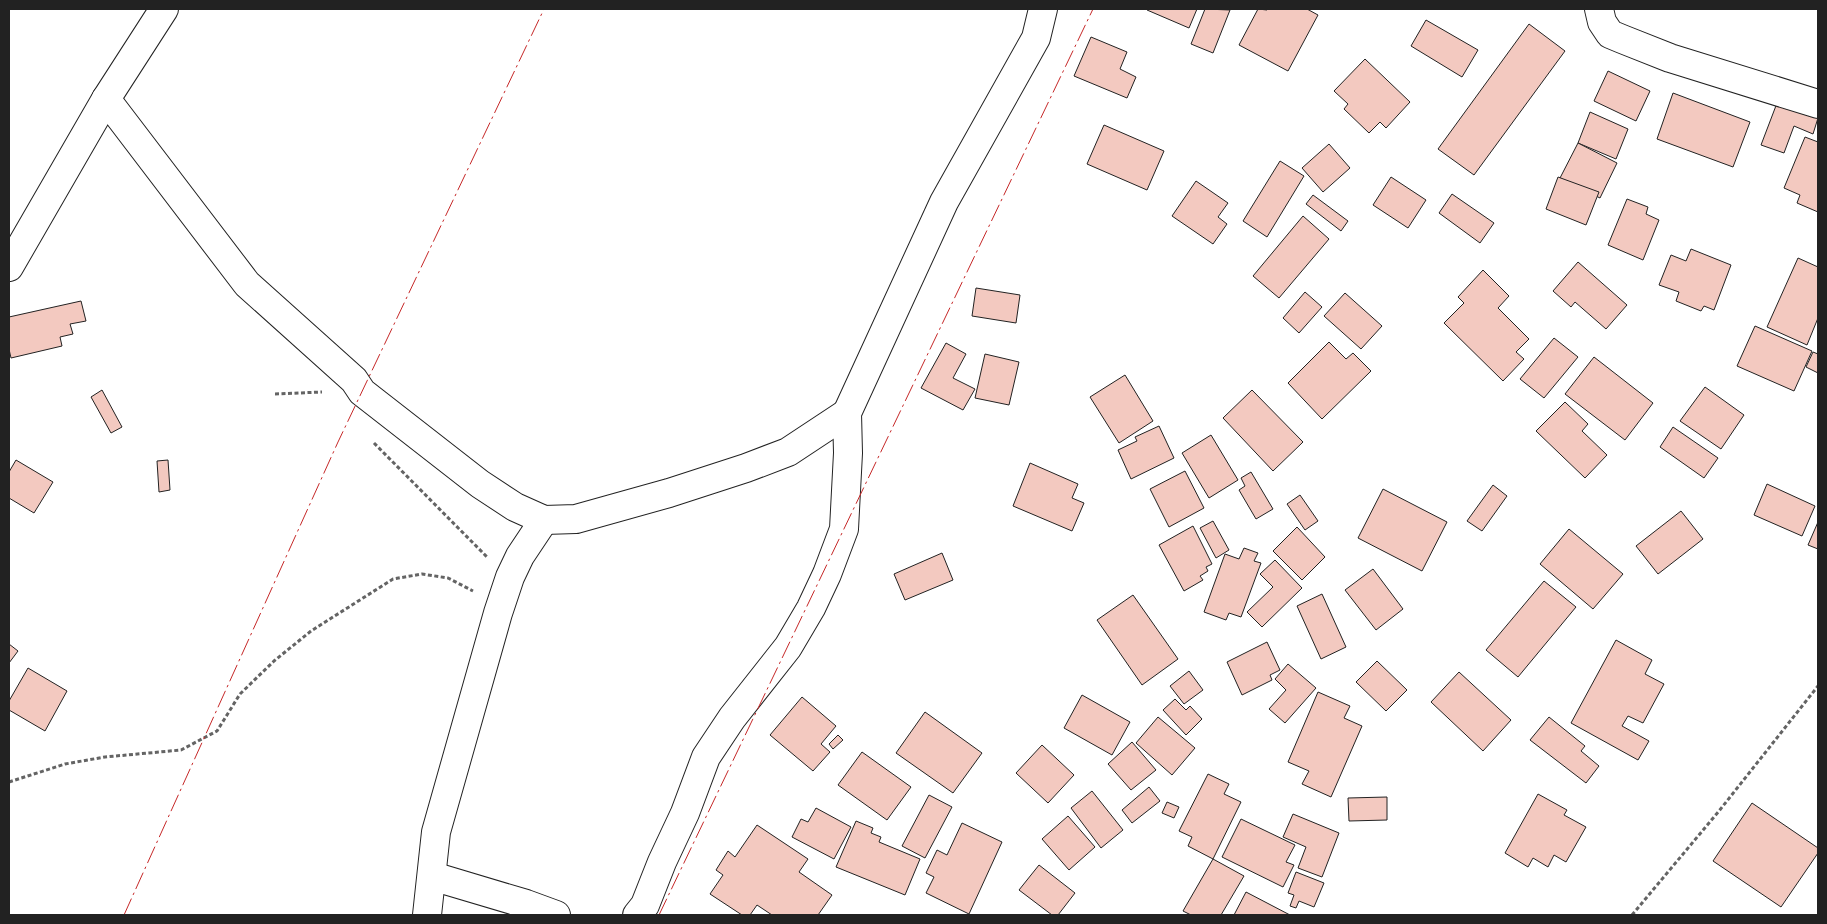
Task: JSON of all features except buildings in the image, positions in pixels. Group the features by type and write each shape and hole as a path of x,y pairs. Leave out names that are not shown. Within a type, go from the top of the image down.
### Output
{"street":[{"path":"9,266 106,99 164,9"},
{"path":"637,915 645,905 662,862 685,813 706,757 732,718 788,648 811,608 827,574 844,529 848,453 846,413 944,202 1036,38 1043,9"},
{"path":"1599,9 1602,22 1610,34 1670,58 1818,104"},
{"path":"106,99 247,284 354,380 362,392 480,484 515,507 544,520 576,519 669,493 746,468 788,452 846,413"},
{"path":"427,915 436,832 498,613 510,577 520,556 544,520"},
{"path":"432,876 556,915"}],"path":[{"path":"275,394 324,392"},
{"path":"372,440 495,566 510,577"},
{"path":"9,782 66,764 105,757 181,750 218,731 240,694 274,661 311,630 393,579 422,574 448,578 470,589 498,613"},
{"path":"1632,915 1720,811 1818,686"}],"power":[{"path":"124,915 338,442 544,9"},
{"path":"659,915 1093,9"}]}
